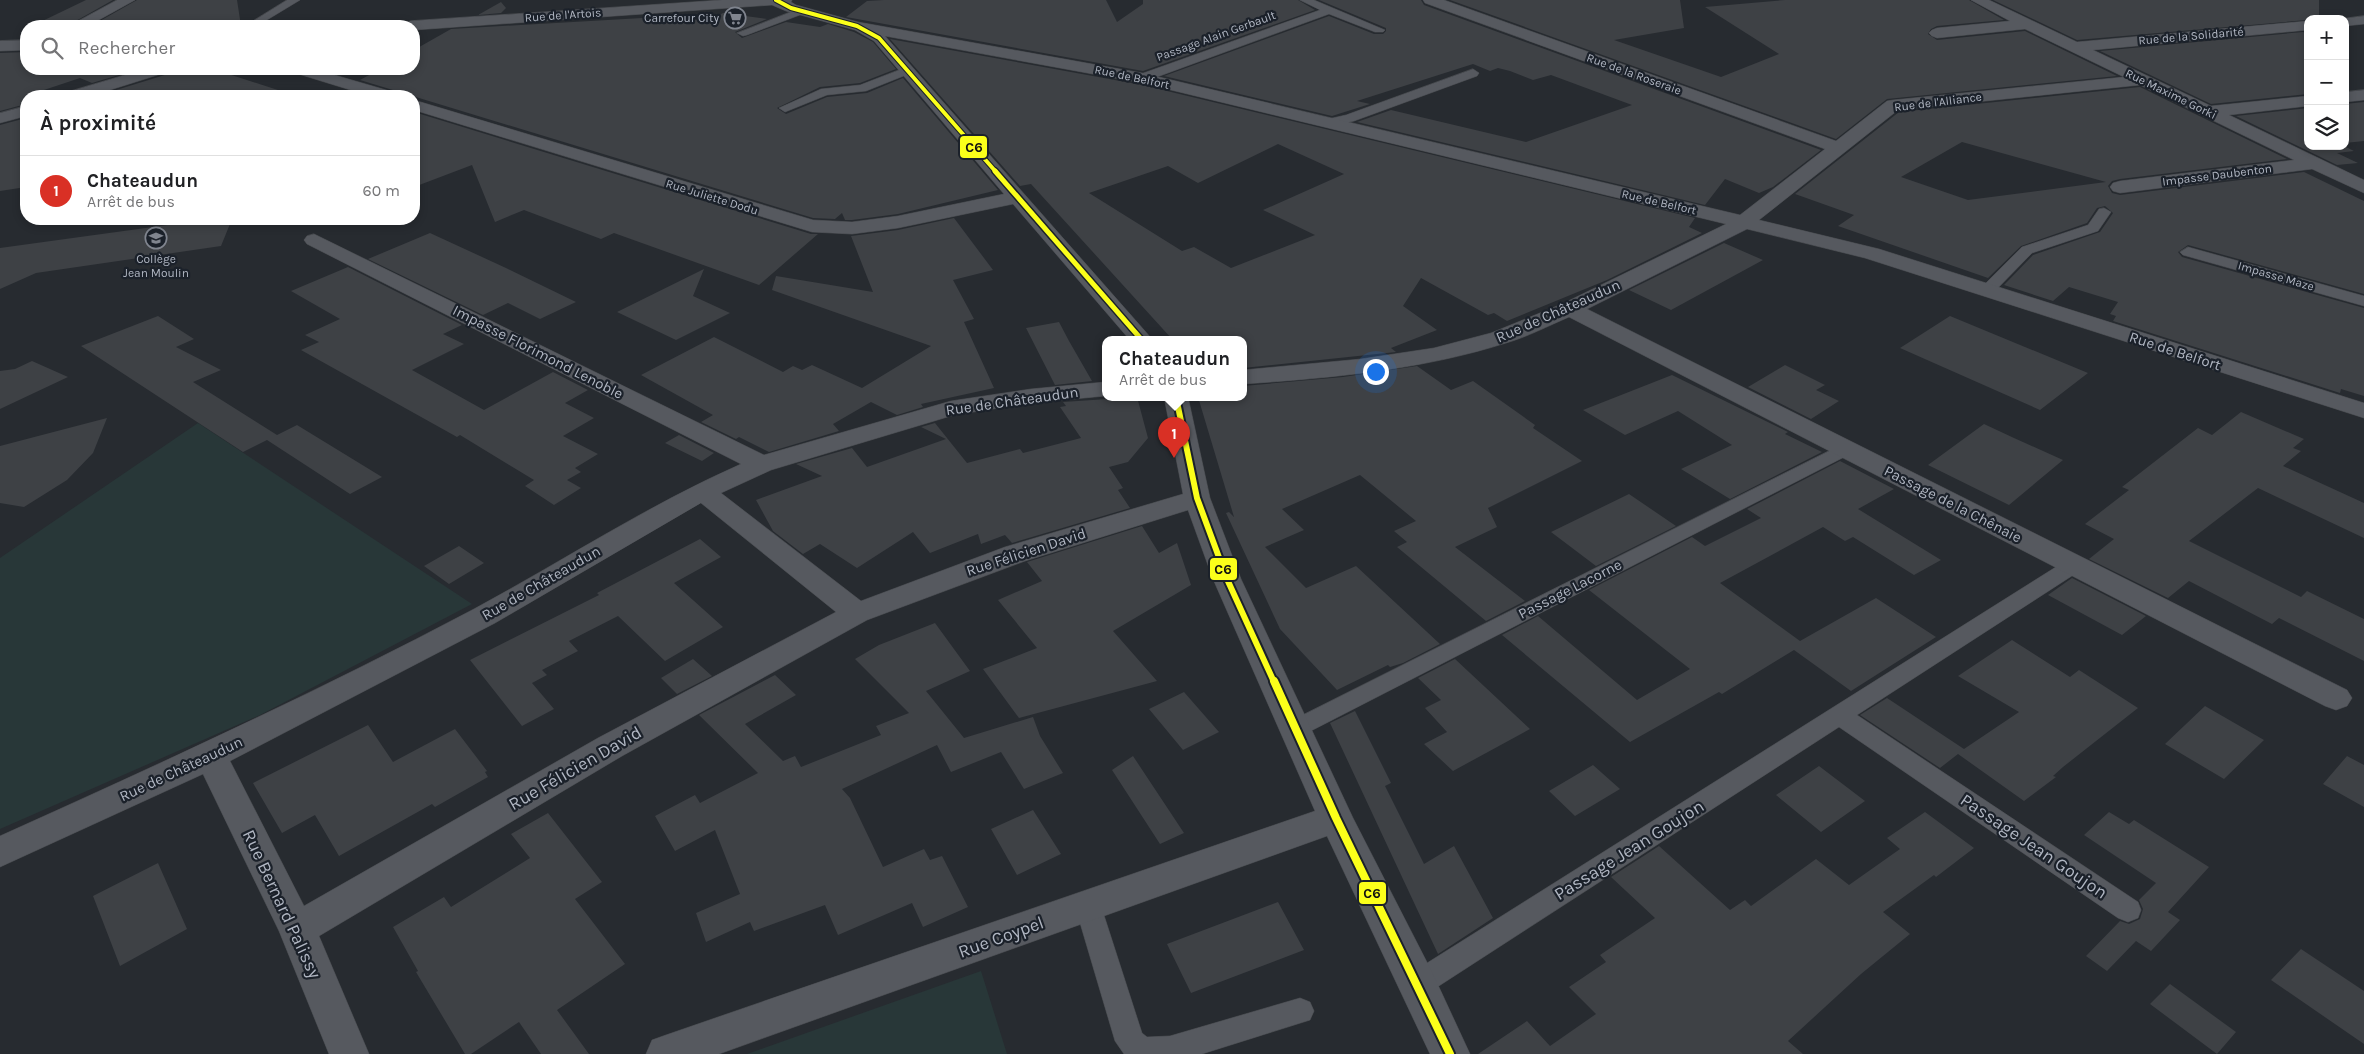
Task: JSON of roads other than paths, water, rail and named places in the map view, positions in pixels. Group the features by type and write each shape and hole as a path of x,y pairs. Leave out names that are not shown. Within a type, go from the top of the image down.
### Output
{"street":[{"path":"89,20 128,0"},
{"name":"Rue de Belfort","path":"776,0 801,11 827,12 856,26 1142,78 1872,253 2364,411"},
{"name":"Rue de l'Artois","path":"420,25 700,2 785,0"},
{"name":"Rue de la Roseraie","path":"1430,0 1838,148"},
{"name":"Rue Maxime Gorki","path":"1978,0 2364,187"},
{"path":"2349,22 2364,20"},
{"path":"1937,33 2028,24"},
{"name":"Rue de la Solidarité","path":"2074,47 2304,25"},
{"path":"856,26 879,38 1137,336"},
{"name":"Rue de Belfort","path":"887,48 914,41 935,40"},
{"path":"0,46 20,45"},
{"path":"97,90 143,75"},
{"path":"318,75 367,90"},
{"name":"Rue de l'Alliance","path":"1744,222 1893,105 2141,80"},
{"path":"2349,97 2364,95"},
{"path":"2208,112 2304,101"},
{"name":"Rue Juliette Dodu","path":"420,107 812,226 852,228 898,222 1017,197"},
{"path":"0,118 20,113"},
{"name":"Impasse Daubenton","path":"2120,187 2315,163"},
{"name":"Rue de Châteaudun","path":"1247,377 1361,366 1435,355 1499,338 1570,309 1744,222"},
{"name":"Impasse Florimond Lenoble","path":"314,240 762,464"},
{"name":"Passage de la Chênaie","path":"1570,309 2336,698"},
{"name":"Rue de Châteaudun","path":"0,852 211,756 484,616 702,491 762,464 951,408 1031,396 1102,389"},
{"path":"1177,401 1197,498 1228,579 1336,818 1418,984 1450,1054"},
{"path":"702,491 857,613"},
{"name":"Rue Félicien David","path":"297,929 610,747 857,613 1015,554 1197,498"},
{"name":"Rue Bernard Palissy","path":"211,756 297,929 349,1054"},
{"name":"Rue Coypel","path":"666,1054 1336,818"}],"lane":[{"path":"260,20 295,0"},
{"path":"1305,0 1379,30"},
{"name":"Passage Alain Gerbault","path":"1142,78 1329,10"},
{"path":"743,33 801,11"},
{"path":"785,108 826,92 862,88 907,71"},
{"name":"Rue de Belfort","path":"1328,123 1350,118 1473,74"},
{"path":"1987,290 2027,250 2093,228 2104,212"},
{"name":"Impasse Maze","path":"2188,252 2364,301"},
{"name":"Passage Lacorne","path":"1295,729 1845,449"},
{"name":"Passage Jean Goujon","path":"1418,984 2074,565"},
{"name":"Passage Jean Goujon","path":"1840,716 2128,910"},
{"path":"1088,906 1130,1042 1142,1051 1170,1050 1300,1011"}],"place":[{"name":"Carrefour City","path":"735,18"},
{"name":"Collège Jean Moulin","path":"156,238"},
{"name":"Chateaudun","path":"1174,458"}]}
